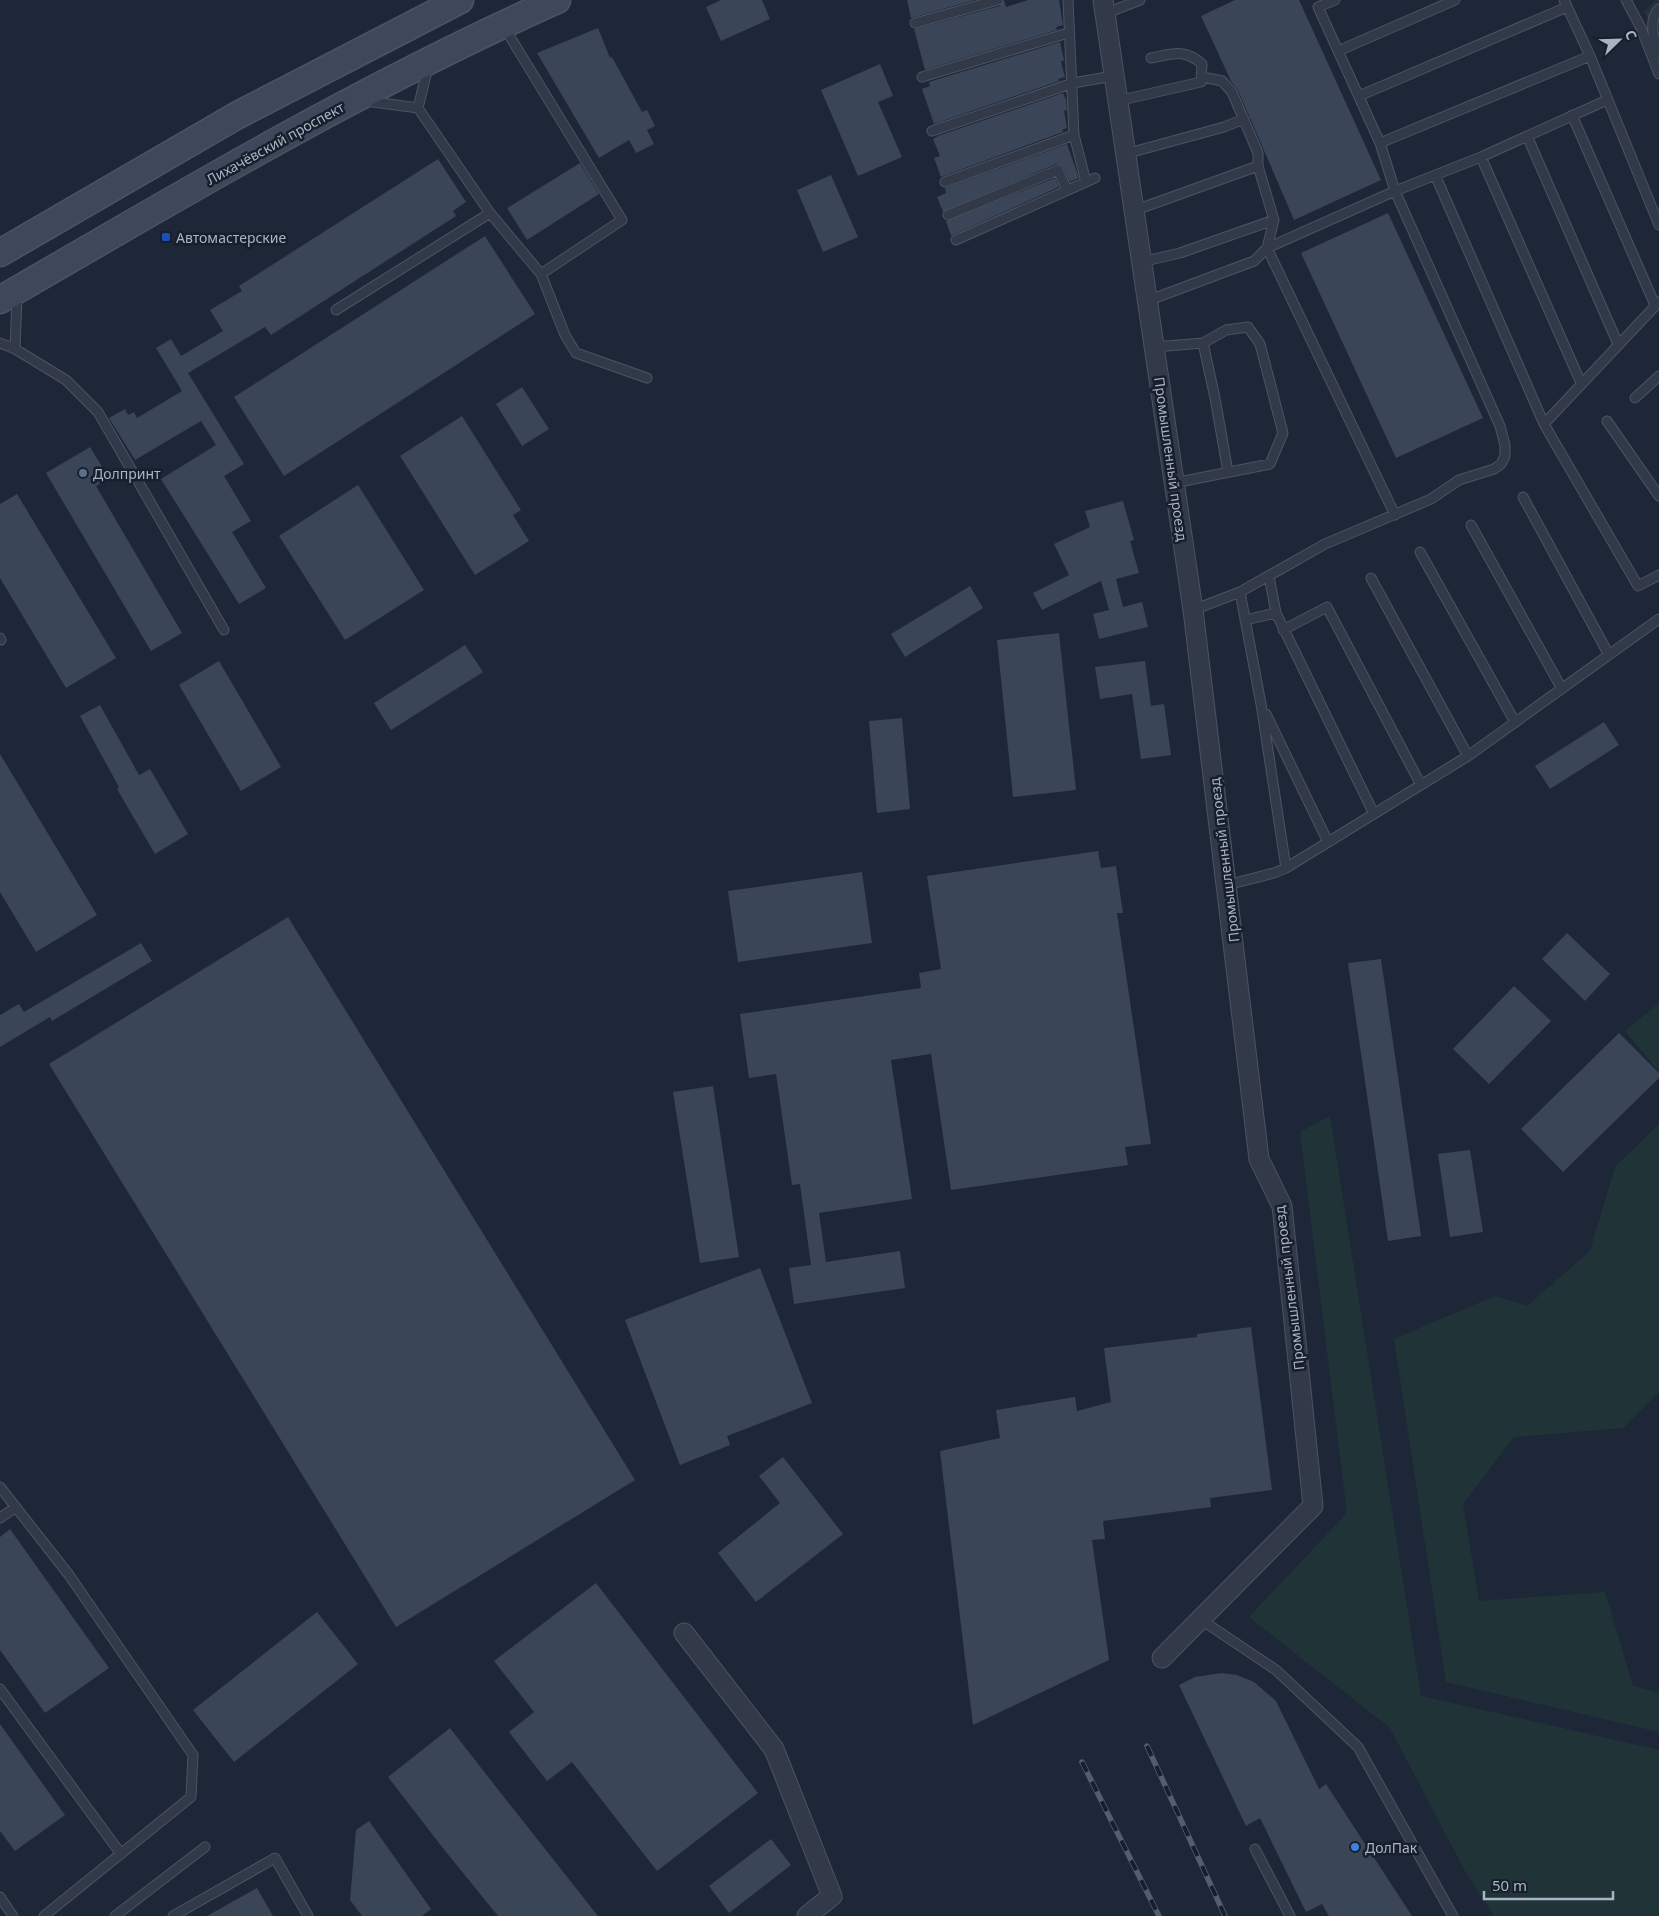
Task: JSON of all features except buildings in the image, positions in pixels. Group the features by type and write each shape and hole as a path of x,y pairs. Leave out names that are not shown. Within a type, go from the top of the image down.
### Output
{"main road":[{"path":"0,253 236,116 460,0"},
{"name":"Лихачёвский проспект","path":"9,295 353,100 503,24 557,0"}],"street":[{"name":"Промышленный проезд","path":"1103,7 1193,610 1259,1159 1282,1206 1313,1506 1162,1658"},
{"path":"684,1633 774,1749 832,1896 807,1916"}],"lane":[{"path":"914,23 998,0"},
{"path":"1068,0 1074,135 1086,182"},
{"path":"1103,7 1140,0"},
{"path":"1193,610 1240,592 1325,544 1431,499 1459,480 1494,469 1501,464 1505,456 1505,445 1500,426 1395,191 1380,144 1318,7 1333,0"},
{"path":"1338,51 1455,0"},
{"path":"1626,0 1641,28 1659,74"},
{"path":"1359,96 1565,4 1590,56 1659,225"},
{"path":"1659,9 1656,12 1653,33 1659,55"},
{"path":"503,24 622,220 541,274"},
{"path":"922,76 1068,33"},
{"path":"1117,101 1195,85 1201,82 1203,77 1202,64 1193,55 1179,53 1151,58"},
{"path":"1380,144 1590,56"},
{"path":"430,60 422,85 418,108 490,213 541,274 564,335 576,352 647,378"},
{"path":"932,131 1073,83 1113,76"},
{"path":"1203,77 1222,81 1227,85 1244,119 1258,153 1258,166 1274,220 1267,248 1395,515"},
{"path":"353,100 418,108"},
{"path":"1147,301 1254,261 1267,248 1395,191 1436,177 1572,114 1607,100"},
{"path":"1544,424 1657,303 1572,114"},
{"path":"1125,154 1224,127 1244,119"},
{"path":"945,182 1074,135"},
{"path":"1527,136 1618,344"},
{"path":"1481,157 1581,383"},
{"path":"1133,211 1258,166"},
{"path":"948,215 1058,170 1067,190"},
{"path":"1436,177 1544,424 1638,586 1659,575"},
{"path":"956,240 1095,178"},
{"path":"336,310 490,213"},
{"path":"1141,262 1180,253 1274,220"},
{"path":"9,295 15,349"},
{"path":"1154,347 1203,343 1226,330 1248,327 1260,344 1283,433 1270,464 1174,483"},
{"path":"0,343 15,349 66,380 98,412 224,630"},
{"path":"1203,343 1228,472"},
{"path":"1635,398 1659,376"},
{"path":"1607,421 1659,496"},
{"path":"1523,497 1609,655"},
{"path":"1470,525 1562,689"},
{"path":"1420,552 1515,722"},
{"path":"1269,576 1276,613 1283,630 1374,814"},
{"path":"1371,578 1468,756"},
{"path":"1240,592 1261,704 1286,868"},
{"path":"1283,630 1327,607 1421,785"},
{"path":"1245,620 1276,613"},
{"path":"1227,886 1286,868 1468,756 1659,619"},
{"path":"1261,704 1328,842"},
{"path":"0,1487 69,1575 193,1755 191,1797 44,1916"},
{"path":"0,1518 16,1507"},
{"path":"1200,1620 1276,1670 1358,1747 1453,1916"},
{"path":"0,1689 121,1854"},
{"path":"115,1916 205,1848"},
{"path":"1255,1849 1290,1916"},
{"path":"173,1916 275,1858 308,1916"},
{"path":"0,1897 14,1916"}],"green space":[{"path":"1656,0 1659,0 1659,31 1643,12"},
{"path":"1659,1003 1659,1072 1625,1031"},
{"path":"1330,1116 1421,1696 1659,1750 1659,1916 1494,1916 1465,1871 1390,1728 1249,1617 1347,1513 1300,1132"},
{"path":"1659,1124 1659,1392 1623,1428 1514,1437 1463,1504 1479,1601 1605,1592 1633,1686 1659,1693 1659,1732 1446,1682 1394,1339 1495,1296 1527,1306 1590,1251 1615,1167"}],"railway":[{"path":"1147,1746 1225,1916"},
{"path":"1082,1762 1159,1916"}],"place":[{"name":"Автомастерские","path":"166,237"},
{"name":"Долпринт","path":"83,473"},
{"name":"ДолПак","path":"1355,1847"}]}
